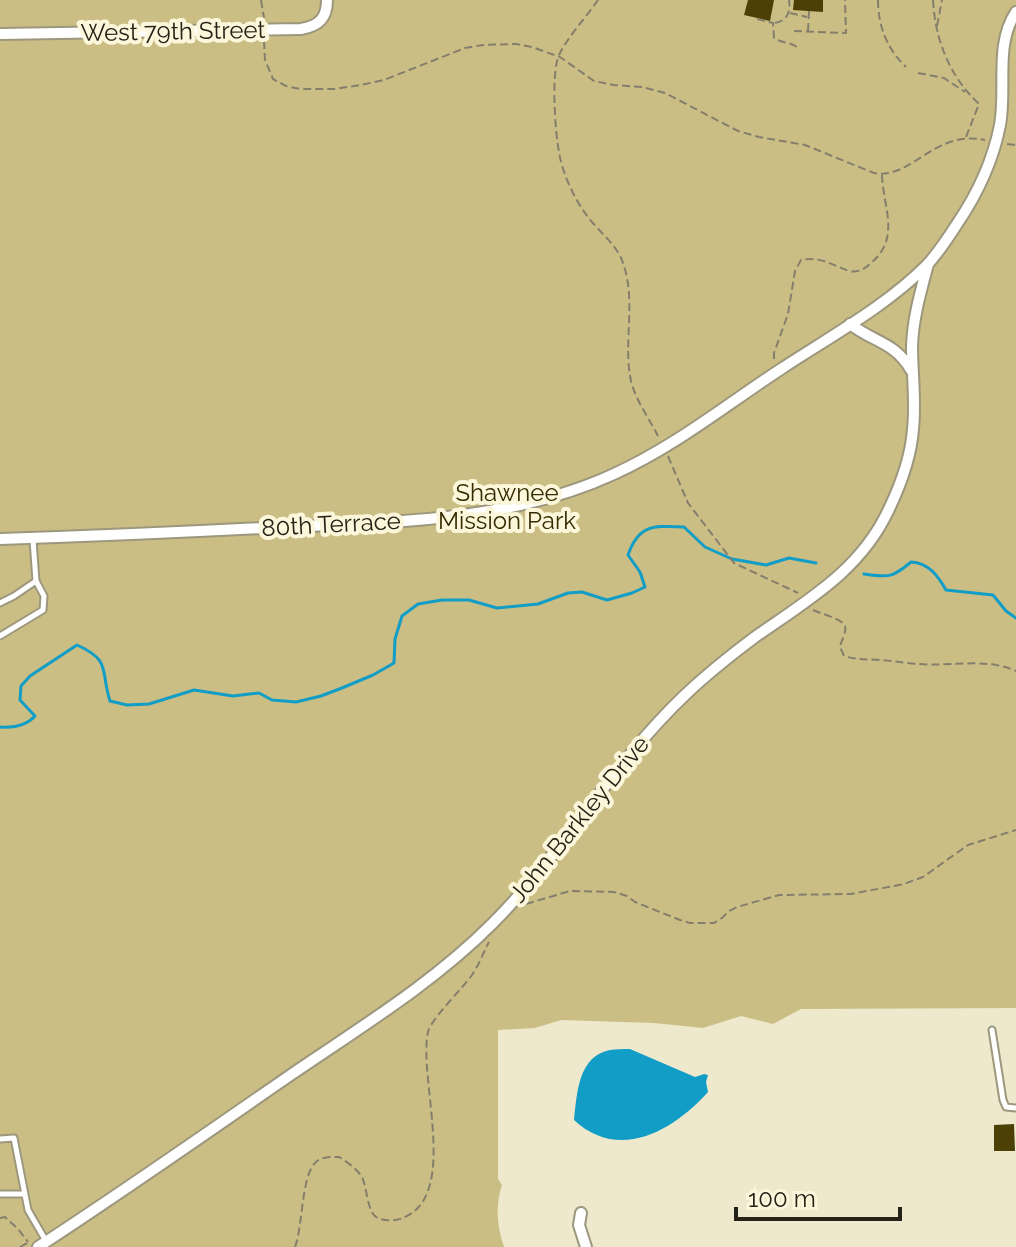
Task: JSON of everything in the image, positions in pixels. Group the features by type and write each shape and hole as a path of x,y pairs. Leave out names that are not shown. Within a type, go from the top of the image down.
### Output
{"street":[{"name":"West 79th Street","path":"0,34 311,28 324,18 327,0"},
{"path":"928,264 957,225 983,180 991,159 1000,122 1004,45 1016,12"},
{"name":"80th Terrace","path":"0,539 384,522 468,515 530,503 600,480 644,459 887,299 928,264"},
{"name":"John Barkley Drive","path":"38,1244 377,1016 455,958 530,884 619,768 686,695 751,641 826,588 853,563 888,511 902,477 913,430 916,311 928,264"},
{"path":"850,324 896,350 913,373"},
{"path":"581,1213 579,1225 586,1247"}],"lane":[{"path":"0,636 43,610 44,596 36,581 33,538"},
{"path":"0,603 36,581"},
{"path":"992,1030 1003,1100 1006,1107 1016,1108"},
{"path":"0,1139 14,1138 24,1194 38,1244"},
{"path":"0,1194 24,1194"}],"path":[{"path":"261,0 264,13"},
{"path":"757,19 773,23 782,21 789,13 789,0"},
{"path":"794,31 846,33 845,0"},
{"path":"878,0 879,24 896,57 906,67"},
{"path":"933,0 937,28 951,69 967,93"},
{"path":"937,28 942,0"},
{"path":"808,32 809,11"},
{"path":"789,13 808,17"},
{"path":"773,23 774,38 797,47"},
{"path":"264,36 265,60 273,79 286,86 314,90 384,80 465,48 499,44 532,47 560,57 594,81 653,89 738,131 805,145 874,173 894,172 945,143 966,138 988,141"},
{"path":"918,73 944,78 979,104 966,138"},
{"path":"1001,144 1016,145"},
{"path":"779,370 774,353 788,314 801,260 821,259 849,271 859,271 879,257 889,226 882,174"},
{"path":"523,905 570,891 614,892 680,920 714,923 729,911 767,897 851,894 904,884 923,877 968,845 1016,830"},
{"path":"295,1247 309,1178 313,1165 322,1159 339,1157 361,1175 372,1213 378,1218 391,1221 402,1219 415,1212 421,1204 431,1187 434,1169 426,1060 428,1028 473,973 490,940"},
{"path":"0,1218 5,1217 38,1244"},
{"path":"20,1247 38,1244"},
{"path":"32,1247 38,1244"}],"green space":[{"name":"Shawnee Mission Park","path":"0,0 1016,0 1016,1008 801,1009 773,1024 741,1016 703,1028 561,1020 535,1028 498,1030 498,1179 502,1185 498,1216 504,1247 0,1247"}],"water":[{"path":"630,1049 695,1077 708,1075 708,1092 679,1119 662,1129 627,1140 609,1139 591,1132 574,1120 578,1088 585,1068 599,1054"}],"building":[{"path":"748,0 774,0 770,21 744,15"},
{"path":"794,0 823,0 823,12 793,10"},
{"path":"1014,1124 1015,1151 994,1151 994,1125"}],"waterway":[{"path":"0,727 19,726 35,716 20,700 21,686 30,676 77,645 96,656 103,667 110,701 127,705 149,704 194,690 233,696 259,693 272,700 296,702 321,696 394,663 395,639 402,616 418,604 469,600 497,608 538,604 568,593 582,592 607,600 645,587 640,572 628,555 637,537 656,527 684,527 705,547 732,559 766,565 789,558 816,563"},
{"path":"864,574 889,576 911,562 917,563 932,571 946,590 993,595 1016,618"}]}
